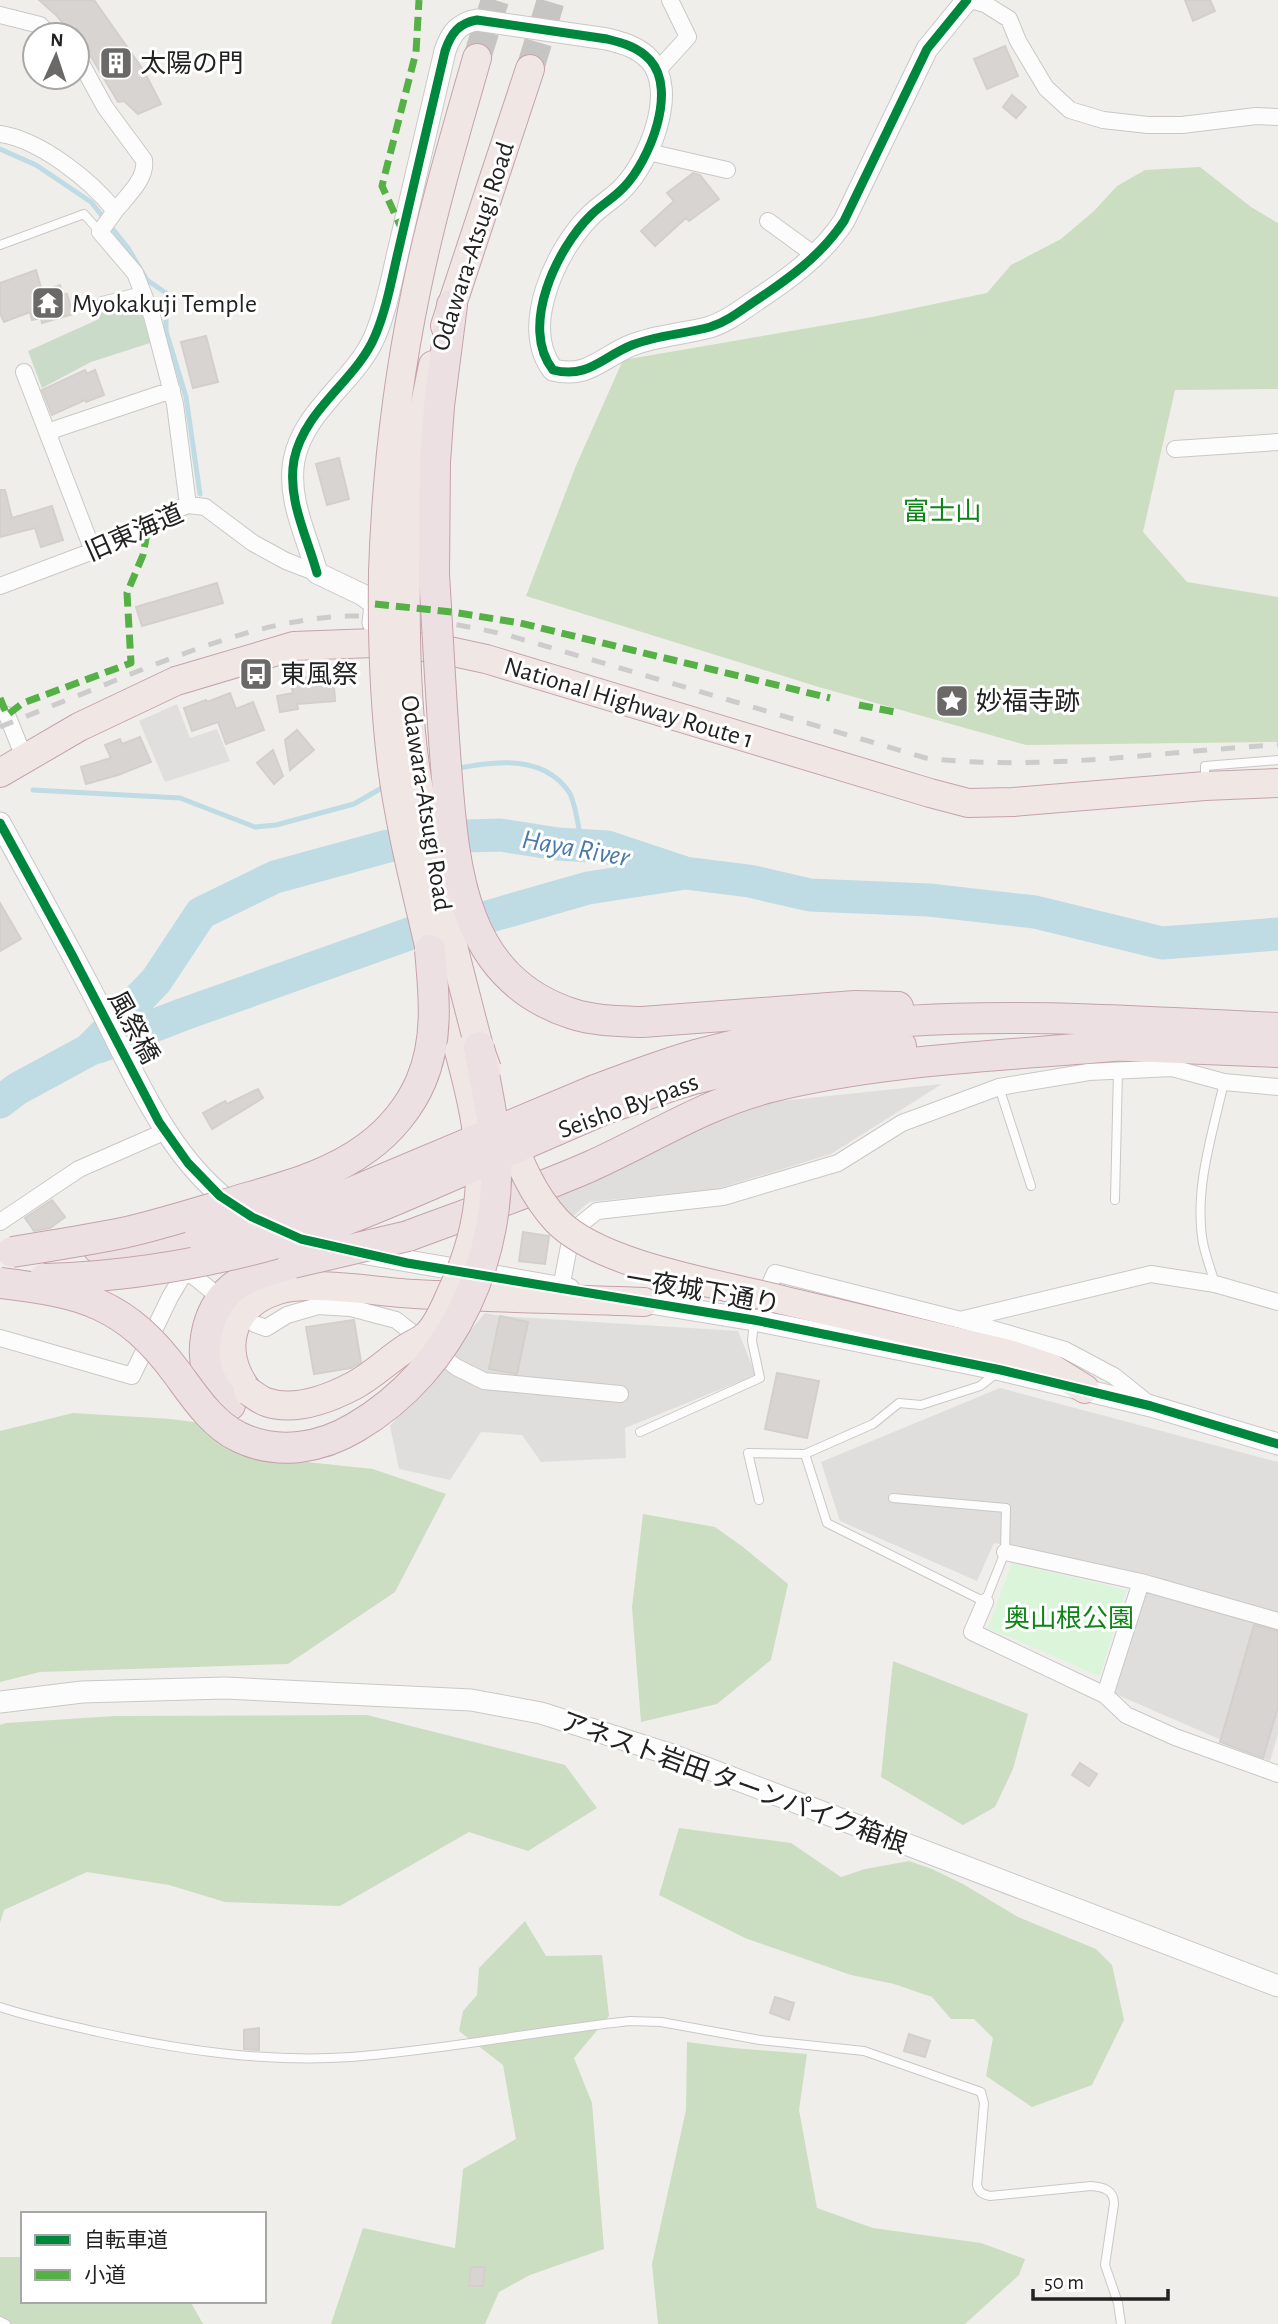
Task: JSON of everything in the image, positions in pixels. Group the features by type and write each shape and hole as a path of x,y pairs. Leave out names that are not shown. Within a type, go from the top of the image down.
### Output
{"highway":[{"name":"Odawara-Atsugi Road","path":"477,58 429,232 406,342 390,464 408,573 407,676 415,764 435,875 479,1047 522,1170 543,1204 559,1222 575,1235 615,1256 641,1265 1009,1354 1051,1368 1085,1389"},
{"name":"Odawara-Atsugi Road","path":"452,305 530,69"},
{"path":"452,305 435,462 408,573 456,862 472,921 484,947 501,968 522,987 547,1003 574,1014 606,1020 642,1021 855,1006 922,1007 1062,1018"},
{"name":"Odawara-Atsugi Road","path":"408,573 384,676 392,769 430,950 474,1108 481,1170 480,1194 468,1252 444,1310 428,1335"},
{"name":"National Highway Route 1","path":"0,773 79,727 176,681 294,646 373,643 435,648 486,659 968,803 1278,783"},
{"path":"6,1252 128,1232 252,1197 314,1176 369,1147 408,1105 421,1082 430,1055 435,1002 430,950"},
{"name":"Seisho By-pass","path":"0,1282 169,1268 273,1245 380,1207 696,1055 756,1041 821,1031 958,1020 1062,1018 1278,1028"},
{"name":"Seisho By-pass","path":"6,1252 145,1244 200,1236 285,1216 600,1100 771,1062 841,1051 922,1044 1019,1043 1121,1058 1278,1052"},
{"path":"0,1282 80,1298 123,1317 156,1345 201,1405 238,1437 263,1446 291,1448 342,1435 368,1420 402,1394 429,1366 461,1316 475,1283 491,1224 496,1171 495,1141 479,1047"},
{"path":"239,1398 215,1387 207,1369 205,1348 209,1324 217,1305 232,1288 252,1277 293,1263 408,1236 591,1166 706,1109 769,1087 832,1074 926,1062 1121,1058"},
{"path":"428,1335 414,1361 401,1375 352,1412 327,1422 284,1429 261,1425 242,1416 230,1354 235,1325 253,1303 280,1289 312,1286 416,1294 644,1302"}],"street":[{"path":"657,71 688,37 670,0"},
{"path":"317,573 295,503 295,459 301,440 314,419 359,364 375,336 449,38 466,22 477,20 607,38 626,43 640,51 657,71 661,85 657,126 648,152 624,187 591,215 567,243 555,268 544,302 539,332 543,354 553,370 567,373 597,366 631,345 724,321 769,292 816,256 831,241 844,221 927,49 968,0 985,5 1009,19 1018,41 1046,88 1070,110 1103,120 1148,125 1182,125 1256,116 1278,117"},
{"path":"0,15 27,21"},
{"path":"91,81 105,107 144,160 145,169 142,176 100,231 135,273 152,316 172,390 182,446 188,505"},
{"path":"0,134 12,136 73,169 100,192 114,211"},
{"path":"648,152 727,170"},
{"path":"768,221 816,256"},
{"path":"24,372 93,551"},
{"path":"50,431 172,390"},
{"path":"1175,449 1278,443"},
{"name":"旧東海道","path":"0,586 93,551 174,510 188,505 205,507 253,543 286,561 363,595 375,604 373,643"},
{"path":"7,715 24,757"},
{"name":"風祭橋","path":"0,823 163,1126"},
{"path":"561,1288 572,1231 597,1211 723,1197 838,1163 902,1123 999,1087 1089,1072 1121,1058 1224,1082 1278,1087"},
{"path":"0,1222 79,1169 163,1126"},
{"name":"一夜城下通り","path":"163,1126 188,1163 220,1196 252,1217 301,1239 407,1263 754,1320 1001,1370 1151,1406 1278,1444"},
{"path":"0,1338 132,1376 186,1270 198,1252 239,1208"},
{"path":"186,1270 212,1291"},
{"path":"754,1320 775,1273 961,1320 1065,1350 1114,1376 1151,1406"},
{"path":"961,1320 1151,1274 1215,1284 1278,1303"},
{"path":"255,1324 266,1328 288,1315 318,1306 351,1308 396,1320 456,1367 484,1381 620,1394"},
{"path":"1005,1552 1141,1582 1278,1621"},
{"path":"1105,1695 1141,1582"},
{"path":"985,1602 972,1632 1105,1695 1126,1715 1138,1721 1175,1737 1276,1767"},
{"name":"アネスト岩田 ターンパイク箱根","path":"0,1702 82,1692 225,1688 471,1700 541,1713 688,1760 1278,1986"}],"lane":[{"path":"0,245 84,214 100,231"},
{"path":"102,301 142,291"},
{"path":"1205,786 1205,766 1278,760"},
{"path":"1115,1200 1121,1058"},
{"path":"1215,1284 1202,1238 1201,1209 1204,1171 1224,1082"},
{"path":"999,1087 1031,1186"},
{"path":"640,1432 760,1378 752,1340 754,1320"},
{"path":"759,1500 748,1453 805,1454 873,1424 899,1403 921,1405 980,1387 1001,1370"},
{"path":"805,1454 827,1523 985,1602 1005,1552 1006,1508 893,1499"},
{"path":"0,2007 48,2022 145,2042 260,2057 348,2057 431,2050 630,2021 660,2022 760,2040 864,2050 981,2092 984,2103 977,2185 979,2191 984,2194 990,2196 1091,2186 1107,2189 1112,2194 1114,2204 1105,2265 1118,2303 1121,2324"},
{"path":"0,2321 6,2324"}],"shaded area":[{"path":"177,704 190,738 217,729 230,761 165,782 139,721"},
{"path":"942,1084 831,1154 717,1189 589,1202 571,1218 549,1195 752,1104"},
{"path":"485,1313 738,1331 756,1375 625,1428 626,1458 541,1462 522,1435 481,1432 450,1480 399,1469 390,1426"},
{"path":"1000,1388 1278,1462 1278,1734 1270,1761 1113,1693 1151,1575 994,1543 977,1581 840,1521 821,1462"}],"green space":[{"name":"富士山","path":"1200,167 1251,207 1278,223 1278,389 1175,390 1143,532 1187,582 1278,597 1278,742 1026,745 822,688 526,596 575,468 623,360 872,317 987,293 1011,265 1061,239 1094,211 1117,186 1145,170"},
{"path":"137,296 150,343 91,362 42,388 28,351 99,319 103,305"},
{"path":"73,1413 201,1423 269,1458 373,1469 446,1494 395,1592 288,1664 40,1672 0,1682 0,1431"},
{"path":"643,1514 715,1527 788,1584 771,1660 717,1704 641,1722 632,1607"},
{"name":"奥山根公園","path":"1012,1563 1126,1590 1100,1676 988,1628"},
{"path":"893,1661 1028,1714 1013,1769 995,1807 963,1825 881,1777"},
{"path":"367,1715 565,1765 597,1808 528,1851 469,1832 340,1906 225,1902 169,1885 87,1872 4,1910 0,1923 0,1725 115,1716"},
{"path":"679,1828 791,1843 841,1877 865,1869 909,1861 963,1884 1018,1917 1096,1949 1112,1965 1124,2020 1092,2085 1032,2107 986,2076 993,2038 974,2019 951,2019 932,1997 894,1984 851,1975 745,1938 659,1895"},
{"path":"525,1921 546,1956 602,1955 609,2016 574,2058 592,2103 604,2249 530,2275 499,2292 485,2324 331,2324 363,2228 455,2248 463,2169 516,2139 503,2065 459,2031 463,2011 477,1995 479,1968"},
{"path":"687,2042 807,2054 799,2110 817,2208 873,2228 981,2243 1025,2259 1019,2275 965,2324 658,2324 652,2264 686,2110"},
{"path":"0,2257 21,2257 21,2303 191,2303 203,2324 0,2324"}],"building":[{"name":"太陽の門","path":"39,0 94,0 144,71 161,104 138,114 124,101 118,102 91,57 91,21 61,21"},
{"path":"1185,0 1210,0 1215,11 1193,21"},
{"path":"1005,46 1018,76 987,89 974,59"},
{"path":"1012,95 1026,107 1016,118 1003,107"},
{"path":"693,173 700,175 719,199 689,221 686,218 655,246 641,231 674,201 667,193"},
{"path":"36,270 42,291 60,285 62,295 67,294 73,314 42,323 41,318 32,320 30,312 4,322 0,313 0,283"},
{"path":"206,336 218,382 193,388 181,342"},
{"path":"85,370 87,374 95,370 104,395 86,402 85,400 52,415 42,390"},
{"path":"339,458 349,499 327,505 316,464"},
{"path":"0,490 5,490 12,518 52,506 63,540 41,547 35,528 0,537"},
{"path":"217,583 223,603 142,626 136,607"},
{"path":"333,672 335,701 297,704 298,709 280,712 277,696 293,693 290,680 313,676 313,673"},
{"path":"230,693 236,709 253,702 264,730 226,744 218,722 192,731 184,708"},
{"path":"297,730 314,750 290,770 285,740"},
{"path":"140,737 151,762 86,784 81,767 111,758 105,745 120,739 122,744"},
{"path":"273,750 283,776 274,784 257,763"},
{"path":"0,903 21,939 0,951"},
{"path":"258,1089 263,1098 212,1129 203,1113 225,1101 227,1104"},
{"path":"52,1200 65,1217 50,1228 34,1231 25,1218"},
{"path":"523,1232 549,1236 545,1264 519,1261"},
{"path":"500,1316 528,1322 517,1374 489,1369"},
{"path":"354,1320 361,1362 351,1368 314,1374 306,1327"},
{"path":"777,1373 819,1381 807,1438 765,1429"},
{"path":"1254,1625 1278,1631 1278,1707 1263,1758 1220,1742"},
{"path":"1080,1763 1097,1774 1089,1786 1072,1775"},
{"path":"775,1997 794,2003 789,2020 770,2013"},
{"path":"259,2028 259,2050 244,2049 244,2030"},
{"path":"909,2034 930,2041 925,2057 904,2051"},
{"path":"471,2267 485,2267 483,2286 469,2286"}],"waterway":[{"path":"0,149 36,165 91,202 128,248 147,280 166,293 166,331 186,397 200,494"},
{"path":"454,769 517,763 546,771 569,792 582,846"},
{"path":"33,790 180,798 255,827 276,825 354,804 387,785"},
{"name":"Haya River","path":"0,1102 17,1089 89,1050 156,981 201,913 275,877 388,846 465,836 500,835 558,844 607,847 685,873 749,881 810,895 929,900 1035,912 1162,943 1278,934"},
{"path":"98,1047 409,934 487,917 588,888 679,874"}],"tunnel":[{"path":"477,58 495,0"},
{"path":"530,69 551,0"}],"railway":[{"path":"0,727 236,636 319,618 369,616 430,621 511,636 926,758 970,762 1058,762 1278,745"}],"marked path":[{"path":"403,232 382,186 416,52 419,0"},
{"path":"0,698 7,715 23,703 131,663 127,593 143,555 149,522"},
{"path":"375,604 520,623 830,698"},
{"path":"859,705 900,713"}],"cycle path":[{"path":"317,573 296,504 293,489 294,460 308,425 356,367 375,336 389,292 445,51 456,30 477,20 607,39 640,52 650,60 658,73 661,107 651,144 643,161 624,187 578,229 555,267 546,289 541,311 543,352 553,370 576,372 642,342 710,327 721,322 778,285 814,256 844,221 927,49 967,0"},
{"path":"0,823 159,1122 188,1163 220,1196 252,1217 301,1239 407,1263 754,1320 1001,1370 1151,1406 1278,1444"}],"place":[{"name":"太陽の門","path":"116,63"},
{"name":"Myokakuji Temple","path":"48,303"},
{"name":"東風祭","path":"256,674"},
{"name":"妙福寺跡","path":"952,701"}]}
